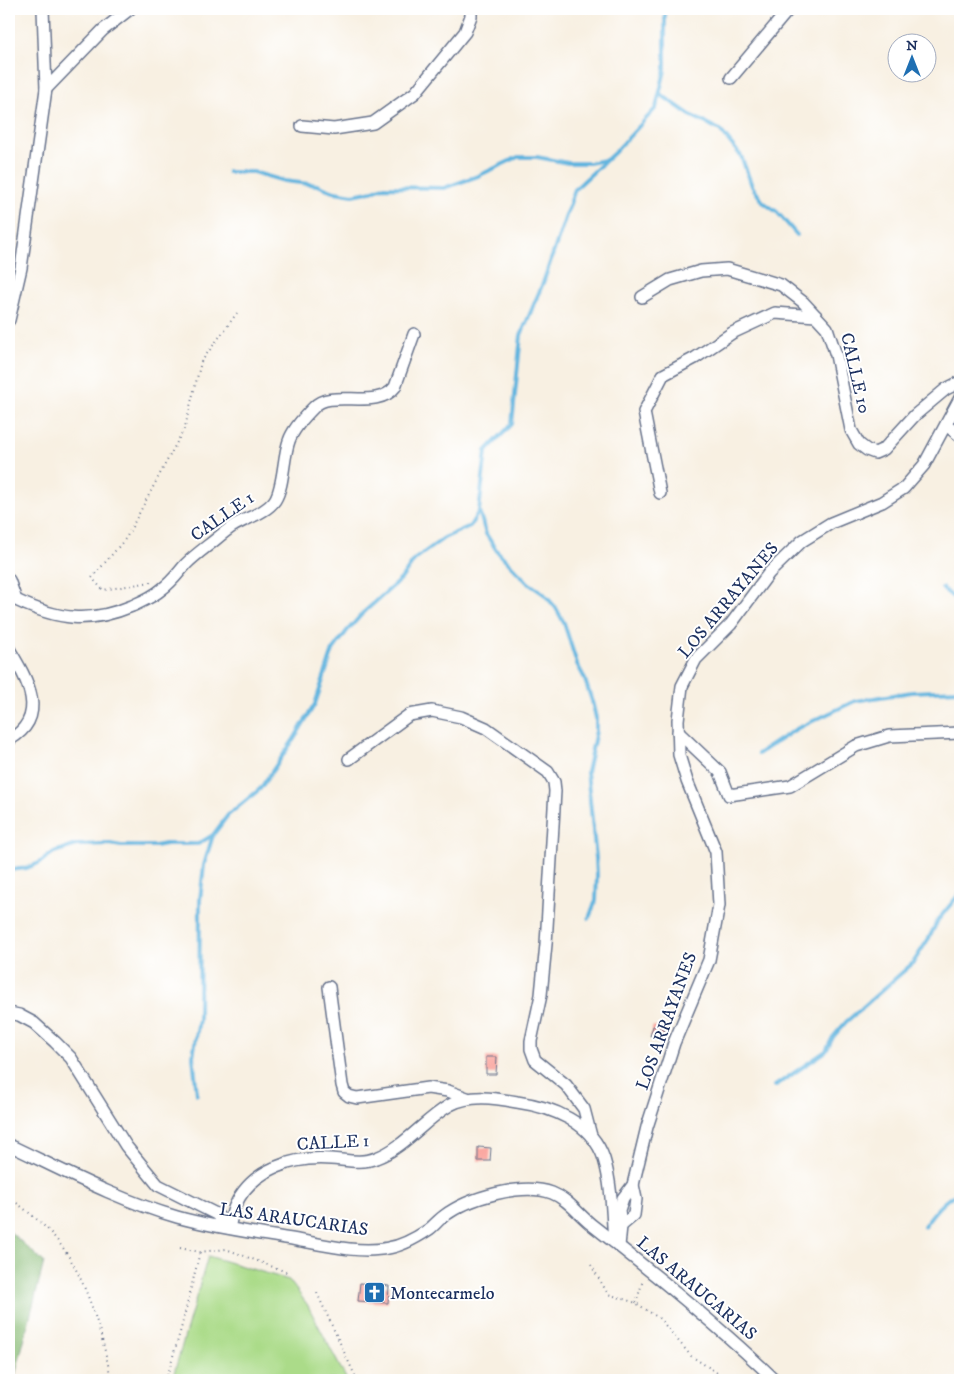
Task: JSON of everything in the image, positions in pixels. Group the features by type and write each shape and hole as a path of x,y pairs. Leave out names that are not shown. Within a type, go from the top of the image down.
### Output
{"street":[{"path":"9,320 21,268 46,89 44,9"},
{"path":"46,89 103,30 130,9"},
{"path":"302,126 334,129 373,123 414,93 465,32 471,16 471,9"},
{"path":"731,78 788,9"},
{"name":"CALLE 10","path":"642,297 670,280 701,271 727,269 781,285 803,302 827,328 836,355 851,430 859,444 867,450 875,452 884,449 914,415 946,389 960,382"},
{"path":"660,493 644,412 663,375 695,358 732,333 775,313 816,316"},
{"name":"CALLE 1","path":"9,580 16,600 36,609 76,618 99,617 148,599 162,590 186,564 206,547 233,527 266,508 275,499 289,440 315,405 326,400 378,398 390,395 395,387 414,334"},
{"name":"LOS ARRAYANES","path":"617,1244 621,1226 619,1210 623,1198 633,1185 647,1127 674,1044 709,960 719,905 716,852 687,781 679,755 678,732 682,686 696,659 731,624 769,572 802,541 831,523 882,502 904,488 924,466 960,398"},
{"path":"946,425 960,436"},
{"path":"9,649 28,680 32,696 32,709 27,722 16,736 9,740"},
{"path":"349,759 410,716 432,711 461,717 486,728 548,772 554,782 554,791 546,944 541,995 531,1049 535,1060 566,1085 584,1109 591,1136"},
{"path":"678,732 720,772 729,795 790,786 856,746 889,736 960,733"},
{"path":"329,987 340,1078 344,1092 349,1096 357,1098 428,1088 448,1091 467,1098"},
{"path":"9,1013 19,1014 34,1023 71,1058 126,1146 158,1185 216,1214 229,1228"},
{"name":"CALLE 1","path":"229,1228 235,1205 248,1186 263,1174 282,1164 301,1158 329,1158 357,1162 375,1159 392,1149 428,1120 450,1106 467,1098 492,1097 552,1110 573,1121 591,1136 604,1158 617,1244"},
{"name":"LAS ARAUCARIAS","path":"9,1145 109,1193 175,1217 338,1247 368,1249 387,1248 402,1244 428,1230 444,1216 463,1205 510,1189 552,1193 564,1200 581,1217 648,1269 775,1380"}],"path":[{"path":"173,579 103,590 92,578 126,538 185,427 201,362 237,313"},
{"path":"9,1197 31,1213 61,1244 83,1280 107,1358 111,1380"},
{"path":"180,1248 200,1252 226,1249 289,1273"},
{"path":"166,1380 200,1252"},
{"path":"591,1265 608,1294 636,1304 660,1319 691,1356 725,1380"},
{"path":"636,1304 642,1280 648,1269"},
{"path":"317,1293 357,1380"}],"green space":[{"path":"9,1231 44,1262 14,1380 9,1380"},
{"path":"208,1256 289,1280 307,1304 347,1380 172,1380"}],"building":[{"path":"653,1026 665,1029 662,1039 650,1036"},
{"path":"486,1057 497,1057 496,1074 486,1074"},
{"path":"478,1147 491,1148 490,1161 478,1161"},
{"name":"Montecarmelo","path":"360,1283 389,1286 388,1303 358,1301"}],"waterway":[{"path":"197,1094 193,1056 199,1019 200,900 204,865 213,835 228,815 260,789 294,739 315,704 333,650 347,631 363,613 401,579 415,559 444,538 470,526 479,511 486,451 512,424 521,335 543,283 575,189 615,152 656,108 665,70 665,9"},
{"path":"660,94 690,115 720,130 741,156 752,186 763,202 777,212 797,235"},
{"path":"228,172 253,172 284,181 317,185 335,192 353,195 383,187 444,188 478,176 518,157 537,157 568,163 589,163 605,160"},
{"path":"479,511 486,534 497,551 528,583 544,594 556,608 564,623 577,664 584,677 592,701 596,718 596,731 587,772 597,875 596,900 589,918"},
{"path":"942,588 960,603"},
{"path":"758,754 796,729 855,701 912,692 960,690"},
{"path":"9,870 27,868 39,863 54,852 77,845 155,846 198,844 213,835"},
{"path":"775,1086 826,1051 833,1037 846,1022 913,963 938,920 960,893"},
{"path":"924,1226 944,1202 960,1192"}],"place":[{"name":"Montecarmelo","path":"374,1293"}]}
